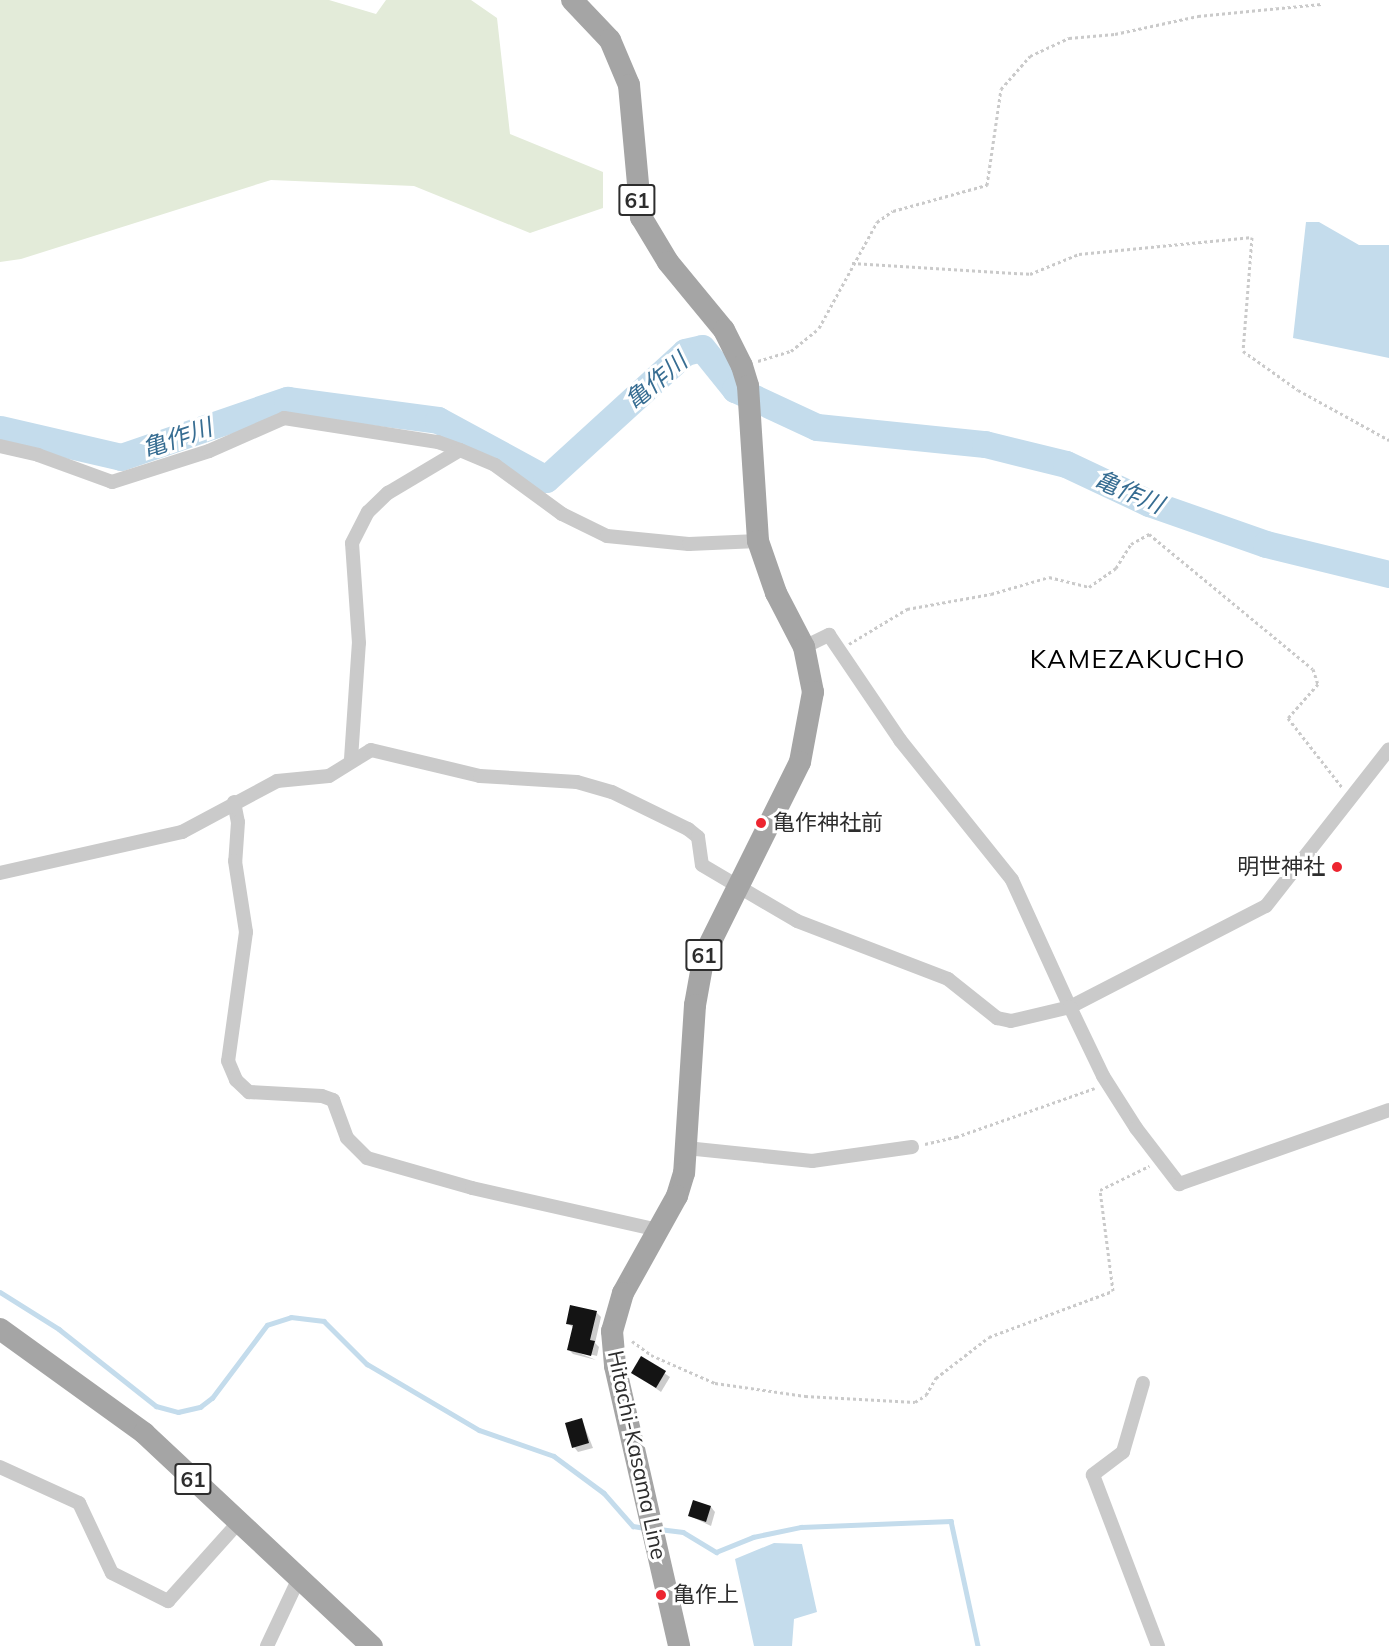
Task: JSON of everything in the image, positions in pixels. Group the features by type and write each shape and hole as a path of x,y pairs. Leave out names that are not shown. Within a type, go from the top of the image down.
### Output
{"main road":[{"name":"Hitachi-Kasama Line","path":"572,0 610,40 625,74 633,117 636,195 644,224 668,262 724,330 746,383 758,541 776,593 804,647 813,692 800,762 704,955 698,978 686,1148 677,1196 623,1293 612,1331 615,1366 679,1646"},
{"name":"61","path":"0,1329 144,1433 372,1646"}],"street":[{"path":"0,446 38,455 112,482 209,451 284,418 438,442 460,450 495,465 562,514 607,536 689,544 758,541"},
{"path":"351,759 359,643 352,543 368,512 388,493 460,450"},
{"path":"804,647 829,635 900,740 1012,880 1070,1007 1108,1083 1160,1161 1179,1184 1389,1110"},
{"path":"0,873 182,832 276,781 329,776 351,759 371,750 480,777 577,782 603,790 688,829 698,837 702,865 739,884 797,921 948,979 997,1018 1011,1021 1070,1007 1266,906 1389,749"},
{"path":"234,802 238,822 235,861 246,932 228,1061 236,1080 249,1092 322,1096 333,1100 347,1138 367,1158 472,1188 658,1230"},
{"path":"686,1148 812,1161 912,1147"},
{"path":"1143,1383 1123,1452 1093,1475 1158,1646"},
{"path":"0,1467 80,1503 112,1573 168,1601 239,1522"},
{"path":"267,1646 298,1578"}],"path":[{"path":"746,383 791,351 819,327 852,262 877,222 893,211 987,185 1001,89 1030,56 1069,38 1115,34 1198,16 1321,4"},
{"path":"852,262 1030,274 1079,255 1252,237 1243,351 1298,390 1389,440"},
{"path":"839,650 907,609 991,594 1049,577 1089,587 1116,568 1131,544 1149,534 1313,669 1318,684 1288,718 1351,798"},
{"path":"912,1147 956,1137 1108,1083"},
{"path":"630,1338 651,1355 715,1383 805,1396 915,1402 926,1395 936,1378 989,1336 1113,1291 1100,1190 1160,1161"}],"green space":[{"path":"0,0 329,0 376,14 386,0 471,0 497,18 510,134 603,172 603,208 530,233 414,186 271,180 21,259 0,262"}],"water":[{"path":"1306,222 1319,222 1359,245 1389,245 1389,358 1293,338"},
{"path":"774,1543 802,1544 817,1612 794,1619 792,1646 754,1646 735,1559"}],"building":[{"path":"570,1305 597,1311 590,1340 595,1341 591,1356 567,1350 573,1325 566,1324"},
{"path":"641,1356 666,1371 656,1388 631,1373"},
{"path":"582,1418 589,1443 572,1448 565,1423"},
{"path":"693,1500 711,1506 706,1522 688,1516"}],"waterway":[{"name":"亀作川","path":"0,429 121,457 287,400 438,420 546,479 685,352 702,348 735,389 817,427 985,444 1066,464 1149,503 1266,544 1389,574"},
{"path":"0,1292 59,1329 156,1406 178,1412 200,1407 212,1398 267,1325 291,1317 324,1321 367,1364 479,1430 554,1456 604,1493 633,1526 645,1528"},
{"path":"659,1529 683,1532 716,1552 753,1537 801,1527 951,1521 978,1646"}],"place":[{"name":"亀作神社前","path":"761,823"},
{"name":"明世神社","path":"1337,867"},
{"name":"亀作上","path":"661,1595"}],"district":[{"name":"KAMEZAKUCHO","path":"1138,659"}]}
